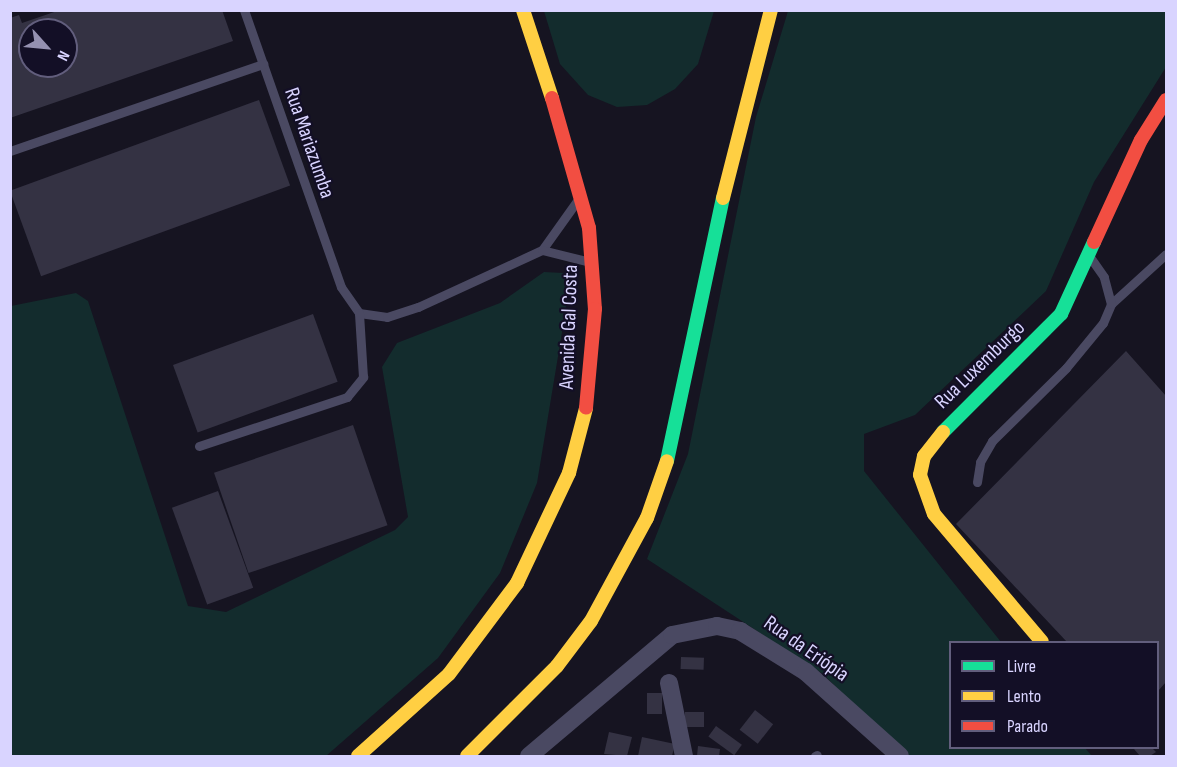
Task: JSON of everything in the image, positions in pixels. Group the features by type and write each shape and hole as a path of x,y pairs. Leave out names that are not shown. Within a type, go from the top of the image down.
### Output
{"main road":[{"name":"Avenida Gal Costa","path":"358,756 411,712 477,641 545,532 569,474 586,410 593,356 593,262 581,194 523,10"},
{"path":"467,756 557,666 584,630 622,571 647,518 673,445 720,211 771,10"},
{"name":"Rua Luxemburgo","path":"1041,641 934,514 920,475 924,456 937,435 1061,314 1090,258 1141,140 1167,100"}],"street":[{"name":"Rua da Eriópia","path":"529,756 672,635 717,626 740,631 806,672 871,727 900,756"},
{"path":"669,682 684,756"}],"lane":[{"name":"Rua Mariazumba","path":"244,10 341,287 359,313"},
{"path":"10,151 263,64"},
{"path":"200,446 346,397 363,377 359,313 387,317 418,308 542,250 581,194"},
{"path":"542,250 593,262"},
{"path":"977,482 980,462 992,441 1066,368 1103,323 1112,304 1167,254"},
{"path":"1090,258 1104,277 1112,304"}],"green space":[{"path":"544,10 714,11 698,64 675,89 647,105 617,107 588,95 560,64"},
{"path":"788,11 1166,11 1166,67 1094,182 1046,291 915,415 864,434 864,471 1000,641 949,641 949,749 1086,749 1092,756 905,756 823,674 647,559 688,454 756,117"},
{"path":"544,272 563,273 569,290 537,483 500,573 438,658 326,756 11,756 11,306 76,293 88,301 188,606 226,612 395,530 408,517 382,367 397,343 500,303"}],"building":[{"path":"60,10 222,10 233,41 10,118 10,18 19,15 18,78 78,78 78,18 37,18"},
{"path":"259,100 290,186 41,276 10,191"},
{"path":"313,314 338,382 198,433 173,365"},
{"path":"1126,351 1166,396 1166,682 1159,690 1159,641 1066,641 956,524"},
{"path":"353,425 388,525 249,573 214,473"},
{"path":"218,491 253,588 207,605 172,508"},
{"path":"681,657 704,658 704,670 681,669"},
{"path":"647,693 662,693 662,714 647,714"},
{"path":"755,710 773,724 758,744 740,730"},
{"path":"685,712 704,712 704,727 685,727"},
{"path":"716,726 742,745 734,755 708,737"},
{"path":"609,732 632,737 627,756 604,754"},
{"path":"642,737 675,744 672,756 638,756"},
{"path":"698,746 720,749 719,756 697,756"},
{"path":"1134,749 1153,749 1156,752 1150,756 1140,756"}],"traffic: fast":[{"path":"667,461 723,198"},
{"path":"943,432 1061,314 1094,242"}],"traffic: slow":[{"path":"523,10 552,98"},
{"path":"723,198 771,10"},
{"path":"358,756 449,674 517,583 569,473 586,408"},
{"path":"943,432 924,456 920,475 934,514 1041,641"},
{"path":"467,756 557,666 591,621 647,518 667,461"}],"traffic: jam":[{"path":"552,98 589,228 595,309 586,408"},
{"path":"1094,242 1141,140 1166,100"}]}
